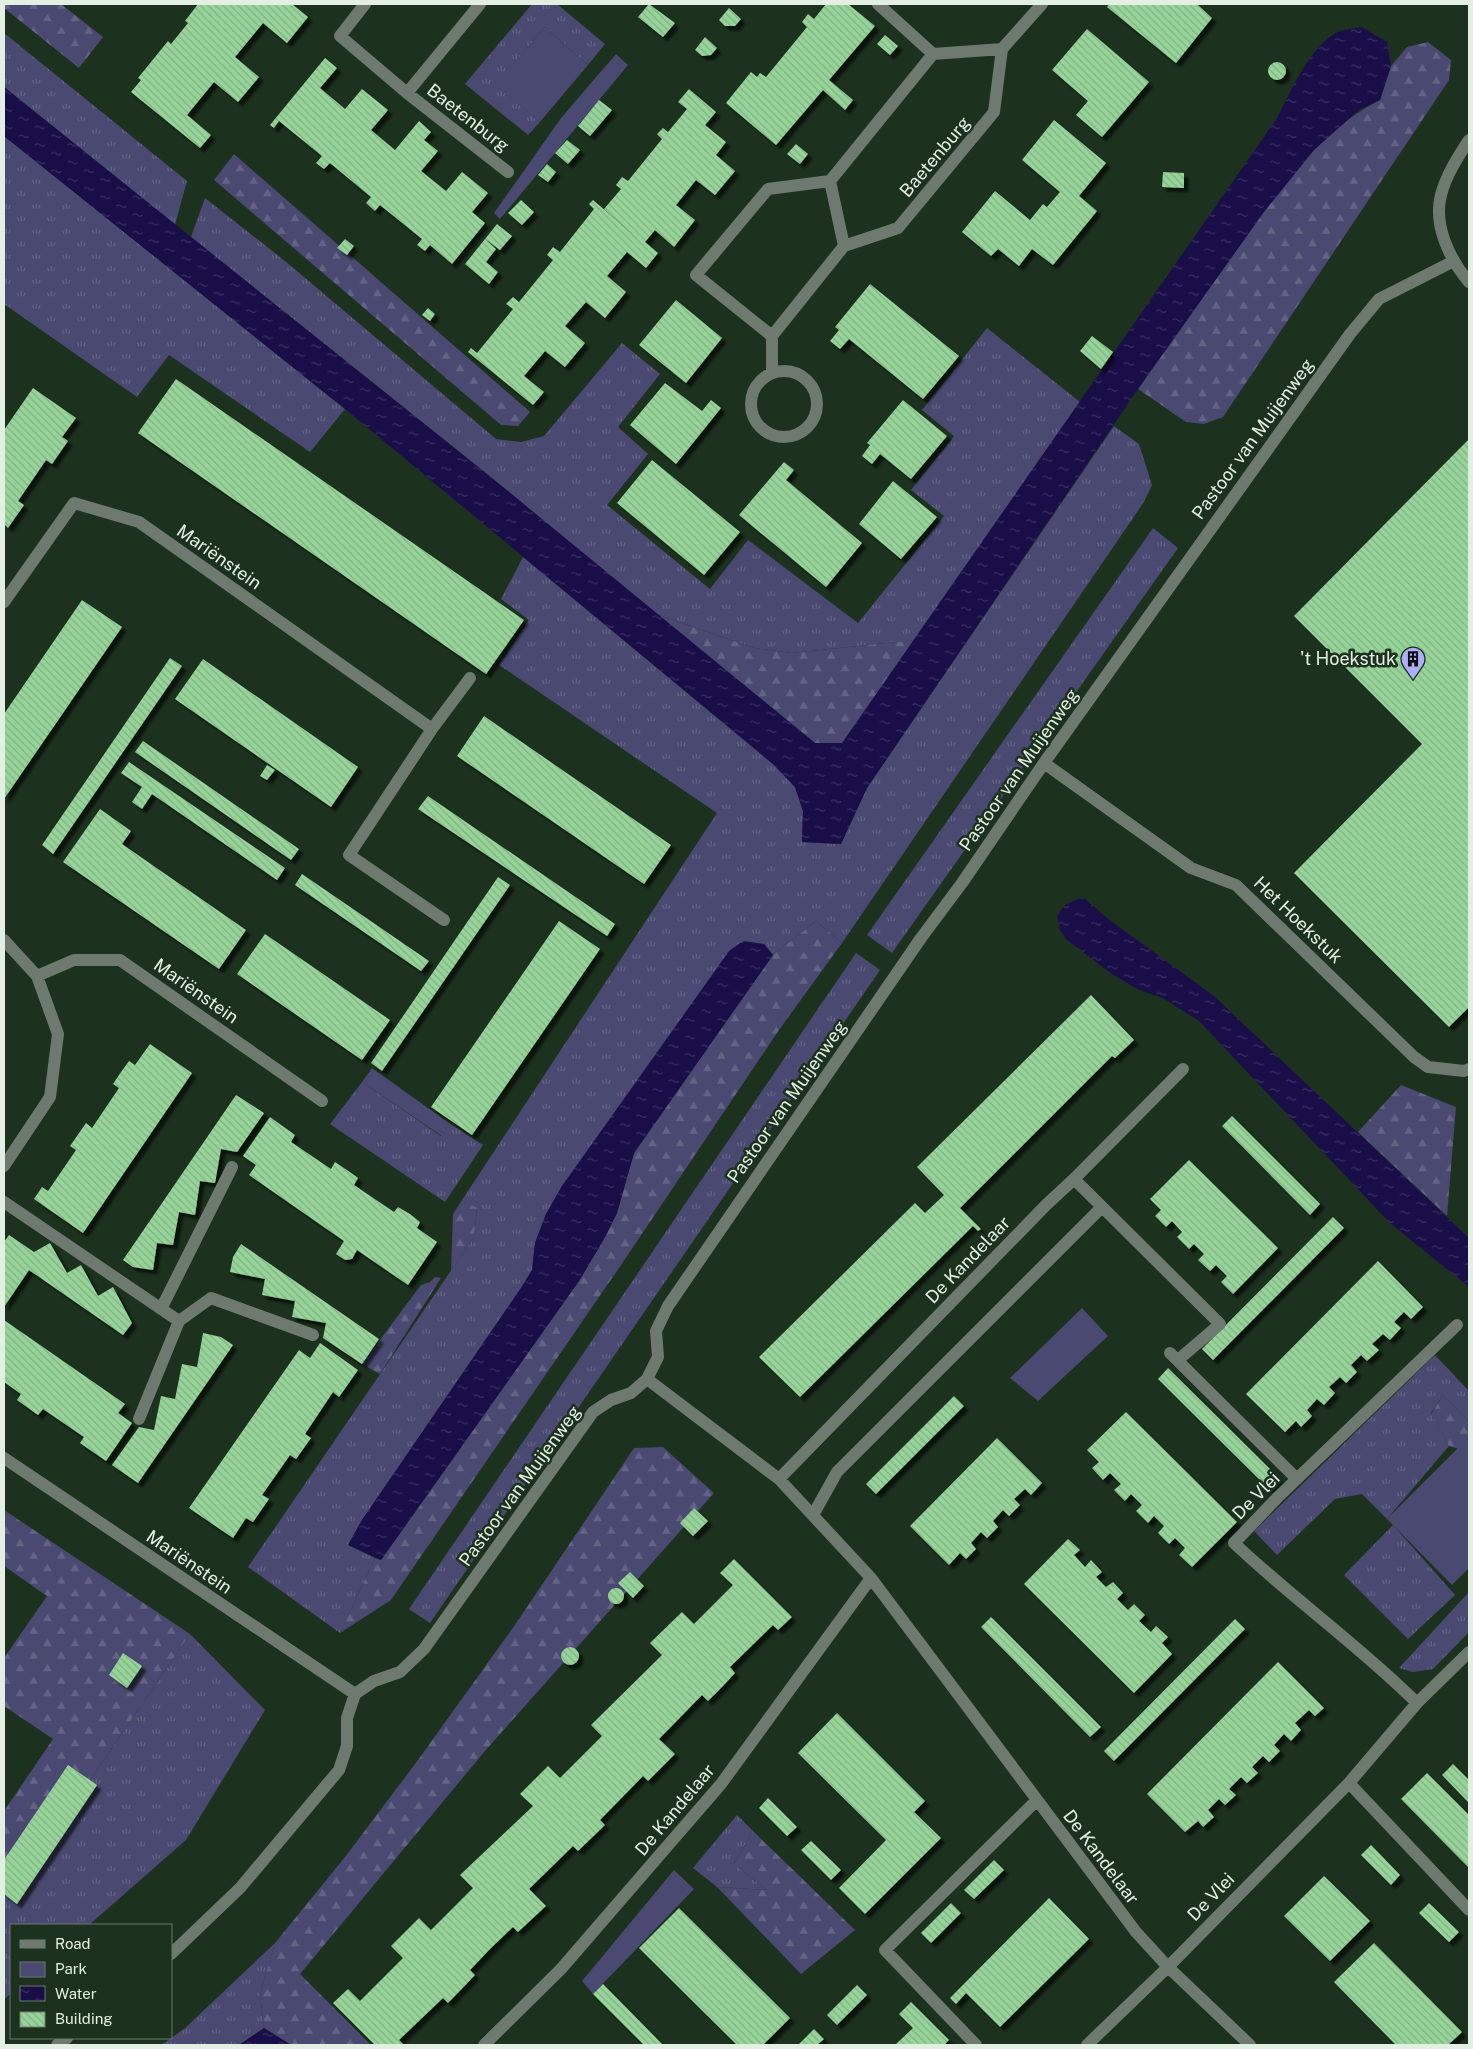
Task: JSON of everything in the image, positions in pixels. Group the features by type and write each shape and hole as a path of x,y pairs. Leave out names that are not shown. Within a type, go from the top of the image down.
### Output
{"street":[{"name":"Baetenburg","path":"365,4 340,36 407,93 508,172"},
{"name":"Baetenburg","path":"407,93 480,4"},
{"path":"878,4 933,54 1002,49 1042,4"},
{"name":"Baetenburg","path":"844,246 898,228 994,112 1002,49"},
{"path":"772,336 696,275 768,189 830,181 933,54"},
{"path":"1469,140 1452,167 1440,197 1442,232 1454,261 1469,282"},
{"path":"772,373 772,336 844,246 830,181"},
{"name":"Pastoor van Muijenweg","path":"355,1694 374,1681 400,1672 424,1650 593,1412 611,1400 631,1393 647,1378 658,1357 656,1331 668,1306 1044,763 1350,334 1379,299 1454,261"},
{"path":"793,372 810,384 815,393 816,413 811,423 794,436 782,437 772,435 762,429 755,420 751,409 751,398 755,387 762,378 772,373 793,372"},
{"name":"Mariënstein","path":"4,601 74,503 139,522 432,729"},
{"path":"444,920 349,855 432,729 470,678"},
{"name":"Het Hoekstuk","path":"1044,763 1191,868 1236,885 1414,1057 1428,1067 1464,1071 1469,1069"},
{"path":"4,940 37,976 58,1034 50,1097 4,1166"},
{"name":"Mariënstein","path":"37,976 74,960 120,960 322,1101"},
{"name":"De Kandelaar","path":"779,1479 1046,1205 1183,1069"},
{"path":"161,1309 232,1167"},
{"path":"1074,1179 1220,1324 1174,1356 1297,1480"},
{"path":"4,1202 179,1321"},
{"path":"813,1515 837,1472 1102,1207"},
{"path":"139,1419 179,1321 211,1298 313,1335"},
{"name":"De Vlei","path":"1418,1703 1392,1678 1269,1576 1234,1543 1457,1325"},
{"name":"De Kandelaar","path":"647,1378 779,1479 871,1578 1036,1801 1136,1932 1168,1968 1250,2045"},
{"name":"Mariënstein","path":"4,1458 355,1694"},
{"name":"De Kandelaar","path":"484,2045 561,1969 721,1784 871,1578"},
{"name":"De Vlei","path":"1087,2045 1168,1968 1349,1783 1418,1703 1469,1652"},
{"path":"172,1953 240,1888 339,1770 347,1746 346,1718 355,1694"},
{"path":"1349,1783 1469,1910"},
{"path":"976,2045 885,1950 1036,1801"}],"green space":[{"path":"4,4 61,4 103,37 79,68 4,8"},
{"path":"532,4 557,4 605,44 588,65 545,27 496,85 540,122 528,135 465,84"},
{"path":"545,27 588,65 540,122 495,85"},
{"path":"4,33 187,181 175,225 4,87"},
{"path":"1428,42 1451,60 1449,80 1223,417 1204,424 1186,422 1138,389 1260,217 1295,171 1335,131 1356,114 1380,100 1391,66 1407,47"},
{"path":"616,54 628,65 500,219 494,213 561,118"},
{"path":"4,136 345,409 310,452 169,355 137,397 4,304"},
{"path":"234,154 530,412 518,426 501,425 214,180"},
{"path":"205,198 285,261 496,439 521,442 544,436 622,343 660,374 618,427 648,454 607,505 710,589 748,540 858,623 944,516 911,490 954,436 922,410 987,328 1080,402 914,640 792,653 754,648 656,614 481,469 191,237"},
{"path":"1114,426 1139,444 1152,485 1144,502 842,943 816,921 773,955 764,944 562,1186 546,1214 535,1243 532,1270 362,1520 348,1545 375,1558 340,1633 248,1567 474,1237 477,1209 462,1200 717,813 499,665 529,620 501,599 523,557 773,764 795,787 803,811 802,842 841,844 867,788"},
{"path":"1153,528 1178,548 892,953 867,935"},
{"path":"656,614 754,648 792,653 914,640 843,743 815,743"},
{"path":"816,921 842,943 779,1030 621,1265 391,1600 340,1633 375,1558 381,1560 579,1281 617,1213 634,1153 773,955"},
{"path":"856,953 880,970 430,1623 409,1609"},
{"path":"372,1068 449,1123 442,1136 362,1082"},
{"path":"362,1082 441,1136 449,1123 483,1145 445,1202 330,1124"},
{"path":"1401,1085 1456,1107 1447,1216 1358,1132"},
{"path":"462,1200 477,1208 474,1237 451,1271 453,1214"},
{"path":"435,1277 441,1278 380,1374 362,1364 421,1285 430,1282"},
{"path":"1082,1308 1108,1336 1038,1401 1010,1378"},
{"path":"1435,1355 1469,1391 1469,1422 1443,1395 1431,1413 1449,1446 1387,1519 1362,1494 1335,1499 1277,1555 1254,1531"},
{"path":"1443,1395 1469,1422 1469,1452 1449,1446 1431,1414"},
{"path":"1469,1437 1469,1568 1452,1585 1387,1519"},
{"path":"663,1447 714,1493 485,1751 300,1974 371,2045 291,2045 264,2028 260,1994 275,1943 345,1857 418,1760 517,1622 634,1448"},
{"path":"4,1510 190,1634 4,1906 4,1811 53,1739 4,1706 4,1658 47,1596 4,1566"},
{"path":"1393,1525 1455,1595 1408,1639 1344,1575"},
{"path":"1469,1592 1469,1632 1433,1669 1413,1672 1399,1668"},
{"path":"190,1634 265,1710 186,1840 90,1924 10,1924 10,1994 4,2000 4,1906"},
{"path":"737,1815 753,1831 734,1864 767,1890 717,1887 693,1868"},
{"path":"753,1831 855,1930 801,1974 717,1887 767,1890 734,1864"},
{"path":"674,1870 694,1889 593,1994 582,1981"},
{"path":"275,1943 260,1994 264,2028 239,2045 161,2045 184,2029"}],"water":[{"path":"1362,27 1387,42 1391,66 1380,100 1359,110 1314,150 1264,212 1138,389 867,788 841,844 802,842 803,811 795,787 773,764 345,409 4,136 4,87 503,487 815,743 842,743 1277,118 1310,58 1328,38 1338,32"},
{"path":"1083,897 1107,918 1214,996 1469,1238 1469,1287 1390,1223 1199,1021 1163,998 1139,990 1112,974 1067,940 1060,930 1057,916 1065,905"},
{"path":"743,941 764,944 773,955 634,1153 617,1213 579,1281 381,1560 348,1545 362,1520 532,1270 535,1243 546,1214 562,1186 729,951"},
{"path":"264,2028 291,2045 239,2045"}],"building":[{"path":"198,4 292,4 308,17 287,43 263,23 235,57 259,77 238,102 214,82 187,115 211,135 200,148 131,92 141,80 138,78 168,41 171,44 188,23 185,21"},
{"path":"649,4 675,23 663,37 638,17"},
{"path":"826,4 848,4 875,26 829,80 853,100 845,110 823,90 776,145 726,103 751,72 757,77 760,73 766,77 807,27 802,22 808,14 814,19"},
{"path":"1109,4 1197,4 1212,18 1176,63 1107,7"},
{"path":"729,8 741,19 735,26 725,26 719,20"},
{"path":"1087,29 1149,82 1102,137 1076,115 1088,101 1052,70"},
{"path":"885,35 898,46 890,55 877,44"},
{"path":"705,37 717,48 711,55 702,56 695,50"},
{"path":"325,58 337,68 320,88 345,109 362,89 388,110 371,130 395,150 419,121 431,132 424,140 438,151 421,171 446,191 462,172 488,193 472,212 485,223 452,264 430,245 425,251 417,245 422,239 380,205 375,211 366,203 371,197 330,163 324,169 316,163 322,156 279,121 274,128 270,125"},
{"path":"1277,62 1283,65 1286,71 1283,77 1277,80 1271,77 1268,71 1271,65"},
{"path":"689,89 716,112 705,125 726,142 716,155 735,171 715,195 696,180 676,205 695,220 674,247 655,230 645,242 658,253 646,268 627,252 607,276 626,292 605,318 586,302 565,326 585,343 565,367 545,351 524,376 544,392 533,405 468,352 471,348 477,353 513,309 506,304 513,297 519,302 553,260 547,255 553,247 560,252 594,209 589,204 593,200 644,244 604,209 621,189 616,185 622,177 628,181 662,139 657,134 663,128 668,132 687,109 678,102"},
{"path":"599,100 612,110 590,136 578,126"},
{"path":"1054,120 1106,163 1079,196 1097,211 1053,265 1032,249 1019,266 998,249 991,256 962,232 995,191 1030,220 1043,204 1047,207 1060,192 1022,160"},
{"path":"567,140 580,150 568,164 555,153"},
{"path":"796,144 808,154 800,164 787,154"},
{"path":"547,164 556,172 548,182 538,175"},
{"path":"1163,172 1184,173 1184,188 1162,187"},
{"path":"521,200 534,212 522,225 508,213"},
{"path":"497,224 512,236 500,250 485,239"},
{"path":"345,239 354,246 347,255 337,248"},
{"path":"485,239 496,249 486,262 498,272 489,284 465,264"},
{"path":"870,284 959,356 923,399 849,339 840,349 830,341 839,330 835,327"},
{"path":"676,300 722,338 686,383 639,345"},
{"path":"428,308 435,314 430,321 422,315"},
{"path":"1092,336 1113,352 1101,369 1080,351"},
{"path":"176,379 524,620 486,674 138,433"},
{"path":"665,383 702,411 711,400 721,408 676,464 630,425"},
{"path":"33,388 76,418 62,437 68,441 52,464 46,460 18,501 24,505 8,528 4,524 4,430"},
{"path":"903,400 947,436 911,479 880,454 872,464 862,456 870,445 867,443"},
{"name":"'t Hoekstuk","path":"1469,439 1469,1007 1449,1027 1294,873 1422,744 1294,616"},
{"path":"652,460 740,532 704,575 617,503"},
{"path":"784,462 794,470 786,480 862,543 826,587 739,515"},
{"path":"893,481 937,517 901,559 859,524"},
{"path":"82,600 122,627 4,799 4,714"},
{"path":"170,658 182,666 53,854 42,845"},
{"path":"203,659 358,767 331,807 175,699"},
{"path":"484,716 671,845 644,884 457,756"},
{"path":"143,741 299,849 291,860 135,752"},
{"path":"129,762 285,868 277,880 152,794 142,809 132,802 142,787 121,773"},
{"path":"267,765 275,770 267,780 260,776"},
{"path":"428,796 615,924 607,936 418,809"},
{"path":"100,809 131,831 122,844 246,930 219,969 63,862"},
{"path":"302,874 429,961 421,971 295,885"},
{"path":"498,877 510,885 382,1071 371,1063"},
{"path":"559,921 600,949 472,1135 431,1107"},
{"path":"265,934 390,1020 362,1060 237,974"},
{"path":"1091,995 1134,1040 1115,1058 1112,1056 960,1208 981,1229 978,1231 973,1226 800,1397 759,1357 915,1203 925,1213 944,1195 917,1167"},
{"path":"150,1044 192,1073 83,1233 34,1199 42,1187 48,1191 76,1150 70,1146 86,1123 92,1128 119,1088 113,1084 129,1061 135,1065"},
{"path":"236,1095 264,1113 237,1152 221,1149 215,1183 200,1181 195,1215 179,1212 173,1245 157,1243 153,1270 133,1267 123,1260"},
{"path":"1232,1116 1320,1204 1310,1215 1222,1126"},
{"path":"270,1117 295,1135 291,1142 331,1169 335,1162 347,1170 358,1178 354,1185 394,1212 398,1207 410,1214 420,1222 417,1228 437,1242 408,1285 357,1250 352,1259 345,1260 336,1254 344,1241 249,1175 256,1165 243,1156"},
{"path":"1189,1160 1278,1248 1233,1294 1221,1282 1227,1276 1216,1265 1210,1271 1198,1260 1204,1254 1194,1244 1189,1249 1177,1237 1182,1232 1172,1221 1166,1227 1155,1216 1161,1210 1150,1199"},
{"path":"1333,1217 1344,1228 1213,1360 1202,1349"},
{"path":"9,1235 34,1252 50,1243 67,1273 81,1265 98,1296 113,1287 132,1323 123,1335 29,1270 4,1307 4,1242"},
{"path":"241,1244 379,1339 362,1364 323,1338 326,1323 292,1317 295,1301 262,1295 265,1279 230,1272 233,1257"},
{"path":"1378,1261 1423,1307 1411,1319 1404,1312 1394,1322 1401,1328 1390,1340 1383,1334 1372,1344 1379,1350 1367,1361 1361,1355 1351,1365 1357,1372 1346,1383 1340,1377 1329,1387 1335,1393 1324,1405 1317,1399 1307,1410 1312,1416 1301,1427 1296,1421 1285,1432 1246,1394"},
{"path":"4,1320 125,1404 118,1413 132,1423 106,1461 80,1443 84,1437 43,1409 38,1415 17,1400 21,1394 4,1382"},
{"path":"203,1333 221,1337 233,1345 138,1483 112,1465 139,1427 154,1430 161,1396 175,1399 182,1364 197,1367"},
{"path":"320,1343 358,1370 339,1397 333,1392 305,1434 311,1438 296,1459 290,1455 262,1495 269,1499 253,1522 246,1518 233,1538 189,1508 299,1350 310,1358"},
{"path":"1168,1368 1279,1478 1269,1489 1158,1379"},
{"path":"954,1396 964,1406 876,1494 866,1484"},
{"path":"1126,1412 1237,1522 1192,1567 1179,1555 1185,1548 1175,1538 1169,1544 1158,1533 1164,1526 1154,1516 1148,1523 1136,1511 1142,1505 1131,1494 1125,1501 1114,1490 1121,1484 1110,1473 1103,1480 1092,1468 1099,1462 1087,1450"},
{"path":"997,1438 1042,1483 1031,1495 1025,1489 1014,1499 1020,1505 1009,1516 1003,1510 993,1521 998,1527 987,1538 981,1532 971,1543 976,1549 966,1559 960,1553 949,1565 910,1526"},
{"path":"694,1508 708,1521 693,1536 680,1523"},
{"path":"1068,1539 1080,1550 1074,1555 1085,1567 1091,1560 1102,1572 1096,1577 1106,1587 1113,1582 1123,1593 1117,1599 1128,1610 1134,1604 1145,1615 1139,1621 1151,1632 1156,1626 1168,1637 1162,1643 1172,1654 1134,1693 1024,1584"},
{"path":"734,1559 792,1617 778,1630 773,1625 730,1667 735,1673 708,1701 702,1695 659,1739 675,1754 648,1781 643,1776 600,1820 605,1825 578,1851 573,1846 529,1889 546,1906 518,1932 513,1927 491,1948 470,1970 475,1975 448,2003 443,1998 399,2040 404,2045 375,2045 333,2003 348,1989 360,2001 403,1958 391,1946 419,1918 431,1930 473,1888 460,1875 533,1806 520,1794 548,1766 560,1778 602,1736 591,1725 662,1655 650,1643 682,1612 694,1624 733,1585 720,1573"},
{"path":"630,1572 644,1586 633,1598 618,1583"},
{"path":"616,1588 624,1596 616,1604 608,1596"},
{"path":"991,1617 1101,1727 1090,1737 981,1627"},
{"path":"1235,1619 1245,1629 1114,1761 1104,1751"},
{"path":"570,1647 576,1650 579,1656 576,1662 570,1665 564,1662 561,1656 564,1650"},
{"path":"123,1653 142,1666 127,1688 109,1675"},
{"path":"1278,1662 1324,1708 1315,1716 1309,1710 1295,1723 1301,1730 1291,1741 1284,1734 1274,1745 1280,1751 1269,1762 1263,1756 1252,1767 1258,1773 1247,1783 1241,1777 1229,1789 1236,1795 1225,1805 1219,1799 1208,1810 1214,1817 1203,1827 1198,1821 1185,1832 1147,1794"},
{"path":"837,1713 925,1801 914,1812 941,1838 865,1914 839,1888 886,1840 798,1753"},
{"path":"1453,1764 1469,1780 1469,1803 1442,1775"},
{"path":"68,1765 97,1785 17,1904 4,1894 4,1860"},
{"path":"1427,1773 1469,1815 1469,1868 1401,1799"},
{"path":"768,1798 797,1827 787,1836 759,1808"},
{"path":"811,1841 841,1870 831,1880 801,1850"},
{"path":"1371,1845 1400,1875 1391,1885 1361,1855"},
{"path":"994,1860 1004,1870 974,1899 964,1890"},
{"path":"1324,1876 1370,1921 1330,1961 1284,1916"},
{"path":"1049,1898 1089,1939 1000,2027 966,1993 956,2004 950,1998"},
{"path":"951,1903 961,1913 931,1943 921,1933"},
{"path":"1429,1903 1459,1932 1449,1942 1419,1913"},
{"path":"679,1908 790,2018 763,2045 737,2045 639,1948"},
{"path":"1374,1943 1462,2032 1448,2045 1396,2045 1334,1982"},
{"path":"603,1984 662,2044 644,2045 593,1994"},
{"path":"857,1985 867,1995 837,2025 827,2015"},
{"path":"911,2002 949,2040 944,2045 895,2045 913,2028 899,2014"},
{"path":"814,2029 824,2039 817,2045 798,2045"}],"place":[{"name":"'t Hoekstuk","path":"1413,680"}]}
